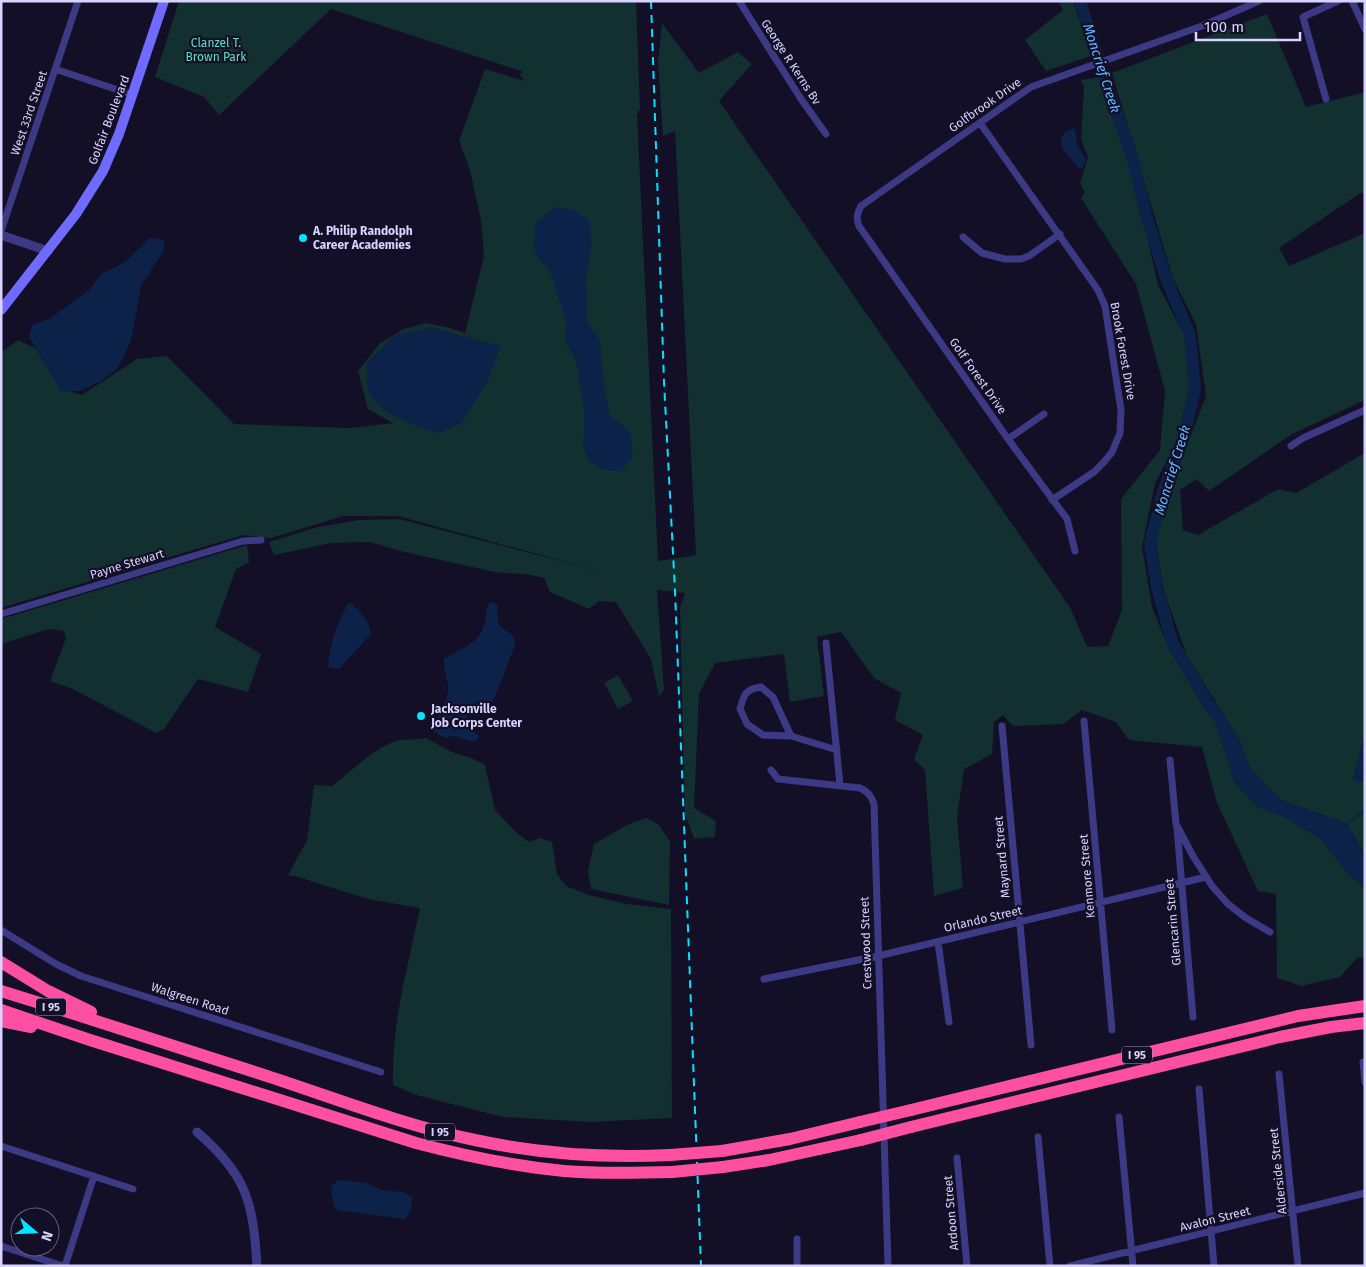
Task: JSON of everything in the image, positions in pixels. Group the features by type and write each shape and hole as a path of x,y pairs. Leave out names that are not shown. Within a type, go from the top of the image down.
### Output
{"highway":[{"path":"1,962 80,1008 170,1044"},
{"name":"I 95","path":"1,991 170,1044 424,1128 473,1140 523,1149 624,1156 670,1155 722,1150 773,1142 1298,1016 1365,1006"},
{"name":"I 95","path":"1,1010 416,1143 465,1155 524,1166 566,1171 672,1172 769,1160 861,1140 1280,1037 1330,1027 1365,1023"},
{"path":"1,1021 90,1040"}],"main road":[{"name":"Golfair Boulevard","path":"1,310 76,214 103,171 119,134 164,1"}],"street":[{"name":"West 33rd Street","path":"1,231 78,1"},
{"name":"George R Kerns Bv","path":"738,1 826,134"},
{"name":"Golfbrook Drive","path":"857,217 861,206 1031,87 1202,26 1259,1"},
{"path":"1326,99 1303,17 1338,1"},
{"path":"1352,1 1365,29"},
{"path":"56,69 133,94"},
{"name":"Brook Forest Drive","path":"980,123 1060,234 1098,290 1105,306 1122,410 1117,441 1104,462 1094,472 1052,500"},
{"name":"Golf Forest Drive","path":"857,217 859,226 1008,439 1067,519 1075,551"},
{"path":"963,238 982,254 1005,260 1030,256 1060,234"},
{"path":"1,235 48,250"},
{"path":"1291,446 1303,438 1365,410"},
{"path":"1008,439 1044,414"},
{"name":"Payne Stewart","path":"1,614 243,541 261,540"},
{"path":"826,643 840,785"},
{"path":"791,736 773,697 761,687 752,688 746,692 740,709 747,724 763,735 791,736 837,750"},
{"name":"Kenmore Street","path":"1084,721 1112,1030"},
{"name":"Maynard Street","path":"1002,726 1031,1045"},
{"name":"Glencarin Street","path":"1170,760 1193,1017"},
{"name":"Crestwood Street","path":"771,770 778,779 860,788 871,796 874,804 888,1266"},
{"path":"1176,824 1206,877 1220,895 1237,911 1270,932"},
{"name":"Orlando Street","path":"764,979 878,956 1206,877"},
{"name":"Walgreen Road","path":"1,930 56,964 81,976 380,1072"},
{"path":"938,942 949,1022"},
{"path":"1363,1062 1365,1082"},
{"name":"Alderside Street","path":"1278,1074 1298,1266"},
{"path":"1199,1089 1214,1266"},
{"path":"1119,1117 1133,1266"},
{"path":"198,1132 229,1164 244,1186 252,1214 257,1266"},
{"path":"1038,1138 1050,1266"},
{"path":"1,1146 132,1189"},
{"name":"Ardoon Street","path":"957,1158 967,1266"},
{"path":"1,1246 64,1266 94,1176"},
{"name":"Avalon Street","path":"1070,1266 1365,1193"},
{"path":"797,1239 797,1266"}],"green space":[{"name":"Clanzel T. Brown Park","path":"179,1 636,1 640,109 637,114 658,561 696,555 675,131 663,136 658,62 662,23 699,73 738,52 752,64 719,101 1071,609 1087,647 1108,646 1122,610 1121,499 1160,450 1165,391 1136,284 1081,198 1085,192 1080,183 1088,157 1081,140 1084,86 1081,80 1100,77 1129,156 1158,285 1184,335 1190,390 1176,444 1155,483 1142,547 1152,607 1168,647 1216,723 1234,781 1256,806 1287,818 1321,839 1350,876 1365,888 1365,957 1357,958 1340,977 1301,986 1277,978 1276,894 1258,891 1217,803 1202,747 1129,740 1116,722 1082,710 1063,724 1013,726 1003,715 994,722 992,754 964,769 957,817 963,888 934,896 925,770 914,759 923,735 895,720 901,693 874,678 841,632 817,637 824,696 790,702 784,654 715,663 699,694 694,808 716,821 715,837 694,839 685,813 680,608 685,593 657,590 664,690 659,696 651,659 616,602 599,601 589,609 550,592 544,578 495,572 400,551 370,542 331,543 274,555 269,542 318,527 359,520 399,519 599,571 398,516 343,516 271,538 243,535 1,608 1,353 18,340 36,349 62,389 82,395 137,359 167,356 234,424 350,428 393,423 368,409 358,371 380,343 404,329 426,323 465,333 484,256 481,220 470,170 459,141 485,69 525,81 519,74 524,72 331,9 219,115 204,97 155,77"},
{"path":"1058,1 1073,1 1091,56 1046,71 1025,40 1063,10"},
{"path":"1267,14 1306,107 1365,92 1365,192 1359,194 1279,248 1289,266 1365,233 1365,400 1292,434 1209,491 1197,479 1180,490 1183,530 1198,535 1278,489 1296,493 1365,453 1365,734 1353,779 1360,782 1365,778 1365,855 1346,823 1280,800 1250,768 1239,740 1187,656 1164,591 1156,541 1173,481 1206,396 1196,324 1173,279 1112,73"},
{"path":"247,545 249,562 236,569 215,627 261,654 248,692 198,679 164,729 156,733 73,689 50,681 66,638 64,631 49,629 1,644 1,619"},
{"path":"618,675 633,701 618,709 604,683"},
{"path":"426,738 452,752 485,765 495,810 517,833 529,842 540,838 552,842 557,874 566,886 589,895 626,904 671,909 672,1118 591,1122 503,1117 416,1095 393,1085 393,1062 398,1017 420,908 368,899 288,875 307,840 314,785 332,786 370,755 387,745 399,740"},
{"path":"646,818 658,824 670,841 669,905 591,889 588,871 594,844 627,825"}],"water":[{"path":"1073,128 1076,132 1077,144 1086,160 1083,167 1079,169 1063,149 1060,140 1065,132"},
{"path":"556,207 574,210 589,220 592,243 586,277 587,321 600,341 604,386 610,416 627,429 631,437 632,458 621,471 604,470 589,462 583,446 585,415 576,360 565,341 566,321 549,268 539,260 533,246 536,222"},
{"path":"150,238 164,240 164,250 141,286 131,341 118,368 101,381 80,391 61,392 29,337 32,325 49,319 88,291 100,275 125,262"},
{"path":"430,327 501,346 487,382 461,424 438,433 388,413 373,399 367,381 366,363 394,336"},
{"path":"350,602 366,621 371,634 339,669 328,667 334,634"},
{"path":"494,602 498,607 499,625 514,638 515,645 492,702 470,705 467,712 467,726 479,736 478,740 472,742 454,736 445,738 429,729 447,698 448,686 444,659 477,638 484,624 488,604"},
{"path":"1226,720 1239,740 1250,768 1280,800 1346,823 1365,855 1365,888 1350,876 1321,839 1287,818 1256,806 1234,781 1216,723"},
{"path":"1365,734 1365,778 1360,782 1353,780"},
{"path":"337,1181 366,1183 382,1190 403,1192 412,1197 411,1210 405,1219 335,1209 331,1187"}],"waterway":[{"name":"Moncrief Creek","path":"1080,1 1132,156 1147,218 1167,281 1190,335 1195,389 1184,436 1164,489 1150,543 1157,587 1172,642 1209,705 1220,718 1226,736"},
{"path":"1345,826 1365,810"}],"railway":[{"path":"651,1 664,382 675,591 701,1266"}],"place":[{"name":"A. Philip Randolph Career Academies","path":"303,238"},
{"name":"Jacksonville Job Corps Center","path":"421,716"}]}
